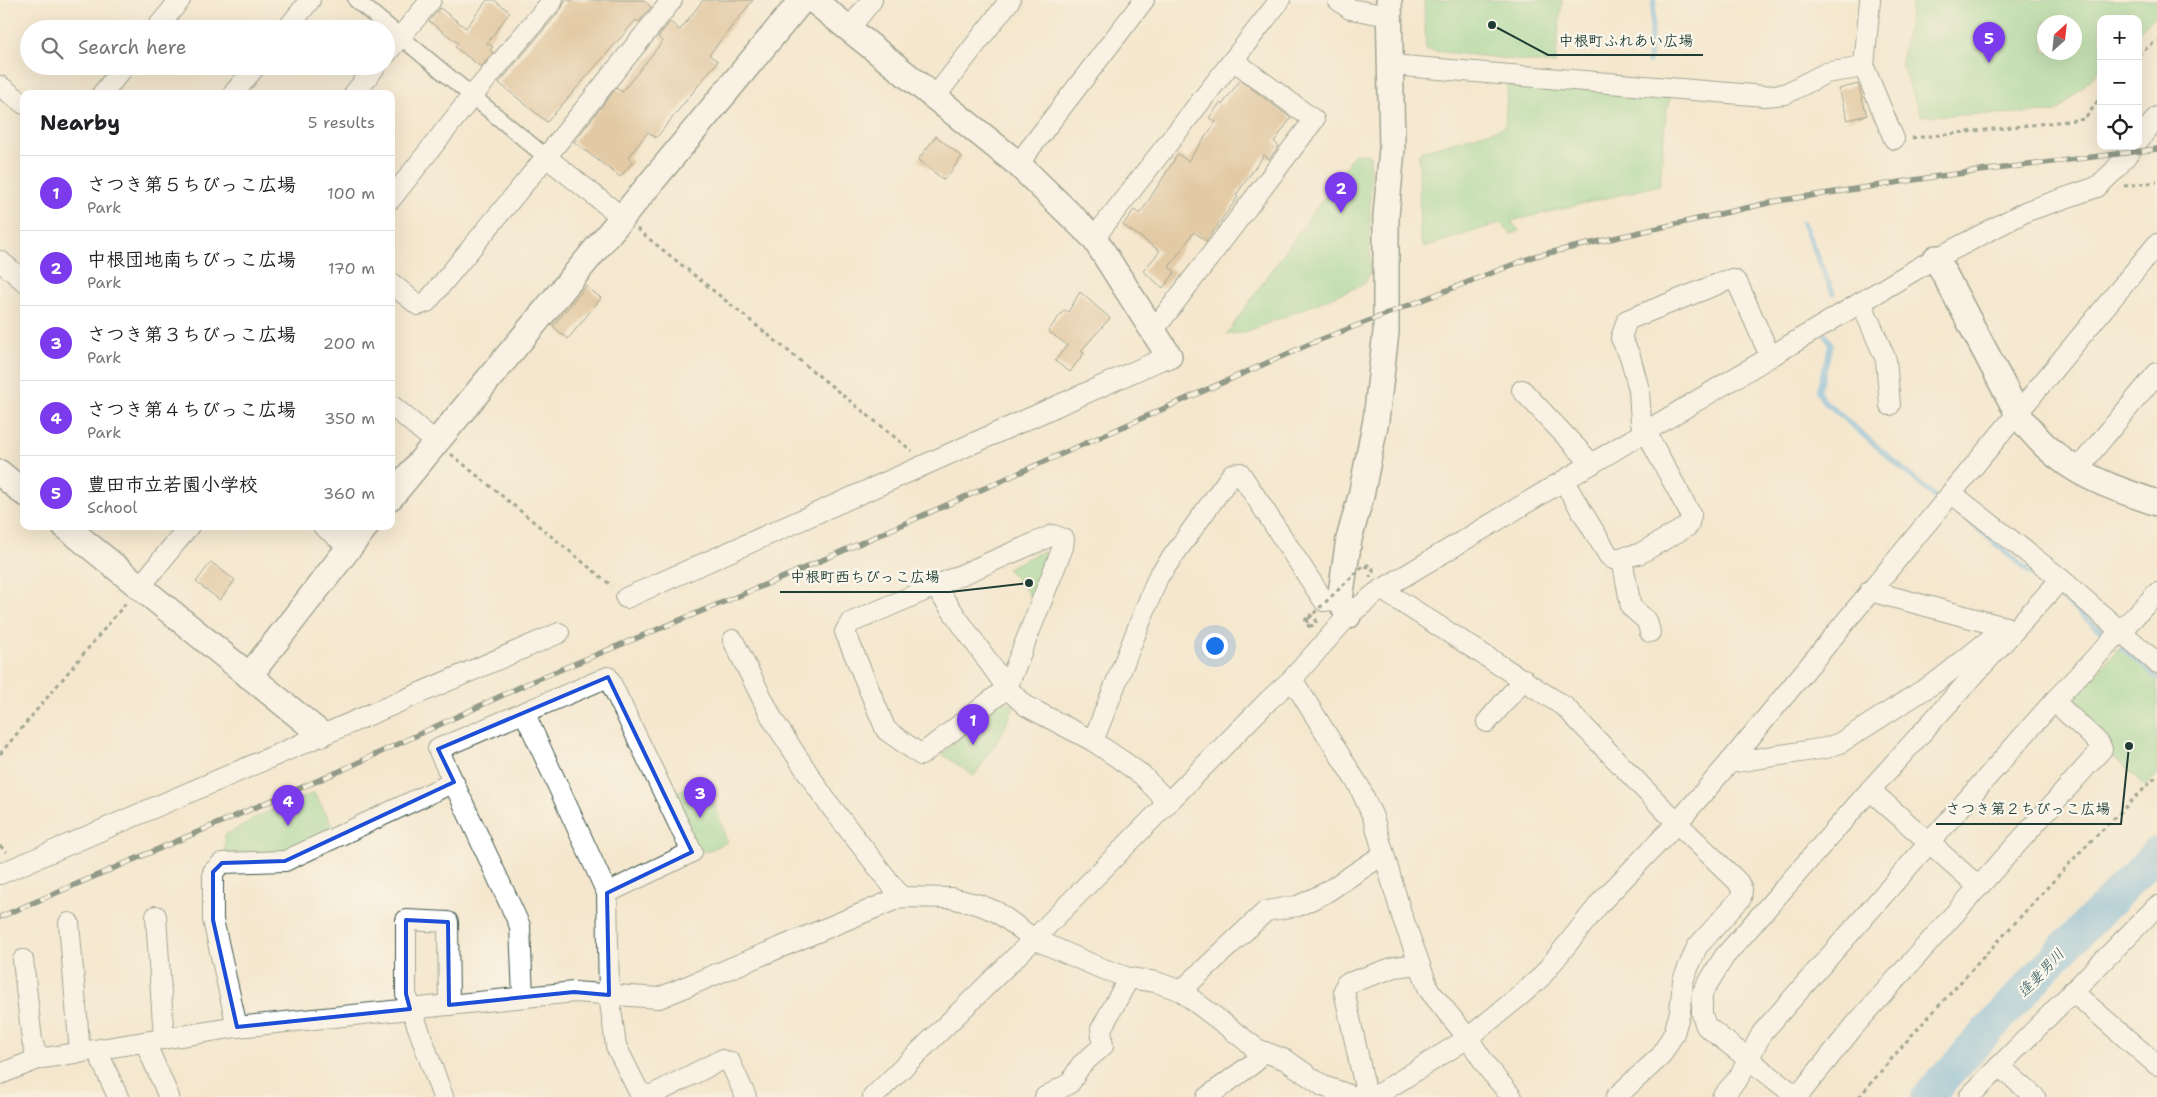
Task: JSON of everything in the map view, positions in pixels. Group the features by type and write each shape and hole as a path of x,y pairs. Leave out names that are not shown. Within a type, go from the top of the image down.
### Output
{"street":[{"path":"163,20 180,0"},
{"path":"293,20 310,0"},
{"path":"356,0 380,20"},
{"path":"395,43 431,0"},
{"path":"395,194 473,95 553,0"},
{"path":"395,286 418,306 427,302 672,0"},
{"path":"395,492 802,0"},
{"path":"626,598 1168,356 1094,238 1018,164 813,0"},
{"path":"849,30 872,0"},
{"path":"934,98 1010,0"},
{"path":"1018,164 1144,0"},
{"path":"1094,238 1280,0"},
{"path":"1338,0 1350,9 1389,8 1392,149 1386,216 1386,332 1382,373 1376,420 1361,496 1349,539 1344,607"},
{"path":"1870,0 1864,67 1894,140"},
{"path":"395,33 623,218"},
{"path":"1153,331 1314,120 1233,60"},
{"path":"1391,65 1765,96 1786,94 1826,74 1864,67"},
{"path":"105,90 118,75"},
{"path":"236,90 249,75"},
{"path":"357,90 369,75"},
{"path":"0,86 20,101"},
{"path":"2142,136 2157,117"},
{"path":"873,1097 1292,679 1344,607 1379,583 1564,482 1644,431 1936,258 2027,210 2097,187 2114,171 2131,150"},
{"path":"1374,1097 1468,1038 1541,976 1602,902 1677,823 1729,763 2157,244"},
{"path":"1936,258 2018,414 2046,449 2076,471 2107,486 2155,498"},
{"path":"0,261 20,278"},
{"path":"1564,482 1609,556 1622,559 1639,554 1688,526 1691,520 1691,515 1641,423 1639,390 1630,356 1621,338 1627,320 1728,280 1734,280 1738,284 1770,356"},
{"path":"1861,302 1886,360 1890,405"},
{"path":"2076,471 2157,373"},
{"path":"1522,390 1592,464"},
{"path":"395,408 437,443"},
{"path":"0,474 20,490"},
{"path":"1093,741 1158,577 1232,474 1240,474 1324,601 1344,607"},
{"path":"1951,494 2061,579 2157,663"},
{"path":"70,530 322,734"},
{"path":"140,587 186,530"},
{"path":"328,530 349,547"},
{"path":"249,676 363,530"},
{"path":"1053,535 1064,539 1063,547 1007,688 921,755 886,730 845,632 846,627 850,623 936,588 1053,535"},
{"path":"1622,559 1631,608 1647,621 1650,632"},
{"path":"2054,701 2096,740 2102,749 1856,1024 1797,1096 1749,1057 1706,1026 1702,1014 1702,993 1724,957 2009,630 2061,579"},
{"path":"1379,583 1565,707 1677,823 1738,882 1742,890 1741,898 1698,947 1683,980 1680,1012 1674,1033 1661,1056 1616,1097"},
{"path":"936,588 1007,688 1026,706 1093,741 1142,775 1160,794 1166,805"},
{"path":"1870,591 2009,630"},
{"path":"1722,1097 1739,1077 1762,1033 2054,701 2157,593"},
{"path":"1729,763 1826,748 1840,743 1939,680 2009,630"},
{"path":"0,874 559,633"},
{"path":"733,640 773,720 825,800 901,897"},
{"path":"523,997 520,926 438,749 608,676 692,852 607,893"},
{"path":"1292,679 1358,786 1374,817 1418,964 1429,990 1512,1097"},
{"path":"1486,722 1524,679"},
{"path":"524,712 607,893 609,994 616,1046 639,1092 650,1096 721,1060 730,1062 746,1097"},
{"path":"236,1027 213,920 213,872 222,863 285,860 454,782"},
{"path":"1870,790 1979,887"},
{"path":"1181,991 1266,911 1298,906 1325,893 1384,854"},
{"path":"0,1074 38,1060 236,1027 574,992 658,998 901,897 951,898 980,905 997,912 1034,938 1129,978 1156,982 1181,991 1257,1049 1286,1060 1323,1086 1355,1097"},
{"path":"1968,1097 2157,906"},
{"path":"156,916 154,1041 169,1097"},
{"path":"443,1097 406,994 406,920 448,922 449,1005"},
{"path":"68,923 89,1051 118,1097"},
{"path":"23,960 32,1041 38,1060"},
{"path":"1366,1097 1344,991 1346,984 1395,967 1418,964"},
{"path":"1045,1097 1070,1083 1081,1065 1103,1046 1101,1029 1129,978"},
{"path":"2072,991 2157,1065"},
{"path":"1207,1097 1255,1062 1257,1049"},
{"path":"1999,1066 2035,1097"}],"path":[{"path":"2142,52 2157,40"},
{"path":"1894,140 1964,134 2085,119 2097,102"},
{"path":"623,218 927,463"},
{"path":"437,443 626,598"},
{"path":"1315,633 1304,622 1307,616 1310,615 1316,620 1316,624 1312,626 1307,624 1308,619 1357,572 1365,564 1373,568 1373,573 1369,577 1364,574 1363,567 1368,566 1379,583"},
{"path":"0,754 140,587"},
{"path":"1859,1097 1911,1036 2080,852 2157,776"}],"highlighted area":[{"path":"608,677 692,852 607,893 609,995 574,992 449,1005 448,922 406,920 406,994 410,1009 237,1027 213,920 213,872 222,863 285,861 454,782 438,749"}],"green space":[{"path":"1424,0 1562,0 1555,64 1426,50"},
{"path":"1913,0 2157,0 2157,14 2142,29 2142,15 2097,15 2097,73 2057,112 1921,116 1901,63"},
{"path":"1508,80 1670,98 1666,112 1660,185 1511,221 1519,231 1511,234 1500,223 1424,247 1420,240 1419,152 1505,127"},
{"path":"1355,153 1370,155 1370,271 1366,282 1245,332 1226,335"},
{"path":"1043,551 1048,559 1032,598 1007,568"},
{"path":"2120,647 2157,679 2157,775 2145,786 2069,716 2069,704"},
{"path":"1000,701 1015,705 1001,735 974,776 942,754"},
{"path":"691,786 710,788 727,842 705,852 695,848 671,794"},
{"path":"314,793 334,828 282,851 225,854 225,835 249,823 251,819"}],"building":[{"path":"487,0 494,0 510,12 487,43 493,47 490,50 493,53 481,67 455,47 458,43 429,21 440,8 466,28"},
{"path":"565,0 643,0 651,7 639,22 636,20 547,122 499,83 562,8"},
{"path":"703,0 753,0 709,55 718,61 656,138 648,132 628,158 633,162 620,177 574,142 616,88 622,92 663,41 658,37 670,22 680,30"},
{"path":"1240,80 1291,118 1274,142 1279,146 1269,159 1264,155 1236,195 1238,197 1206,241 1194,232 1169,267 1175,272 1163,288 1143,271 1160,251 1123,225 1134,210 1140,214 1178,154 1188,161 1216,122 1209,118 1220,103 1222,105"},
{"path":"1858,84 1867,115 1848,120 1839,89"},
{"path":"936,136 962,157 944,180 918,160"},
{"path":"586,286 601,298 568,339 553,326"},
{"path":"1080,292 1110,318 1081,351 1084,353 1070,372 1055,361 1067,345 1048,331 1064,310 1068,312"},
{"path":"211,562 235,580 220,600 196,582"}],"waterway":[{"path":"1649,61 1654,0"},
{"path":"1803,223 1833,293"},
{"path":"1826,335 1831,344 1818,392 1823,400 1935,497"},
{"path":"1958,512 2047,587"},
{"path":"2054,592 2103,632"},
{"path":"2122,648 2157,677"},
{"name":"逢妻男川","path":"1927,1097 2059,953 2157,853"}],"railway":[{"path":"0,917 340,771 533,681 784,577 1312,343 1535,256 1777,201 1940,176 2157,149"}],"place":[{"name":"中根町ふれあい広場","path":"1492,25"},
{"name":"豊田市立若園小学校","path":"1989,63"},
{"name":"中根団地南ちびっこ広場","path":"1341,213"},
{"name":"中根町西ちびっこ広場","path":"1029,583"},
{"name":"さつき第５ちびっこ広場","path":"973,745"},
{"name":"さつき第２ちびっこ広場","path":"2129,746"},
{"name":"さつき第３ちびっこ広場","path":"700,818"},
{"name":"さつき第４ちびっこ広場","path":"288,826"}]}
